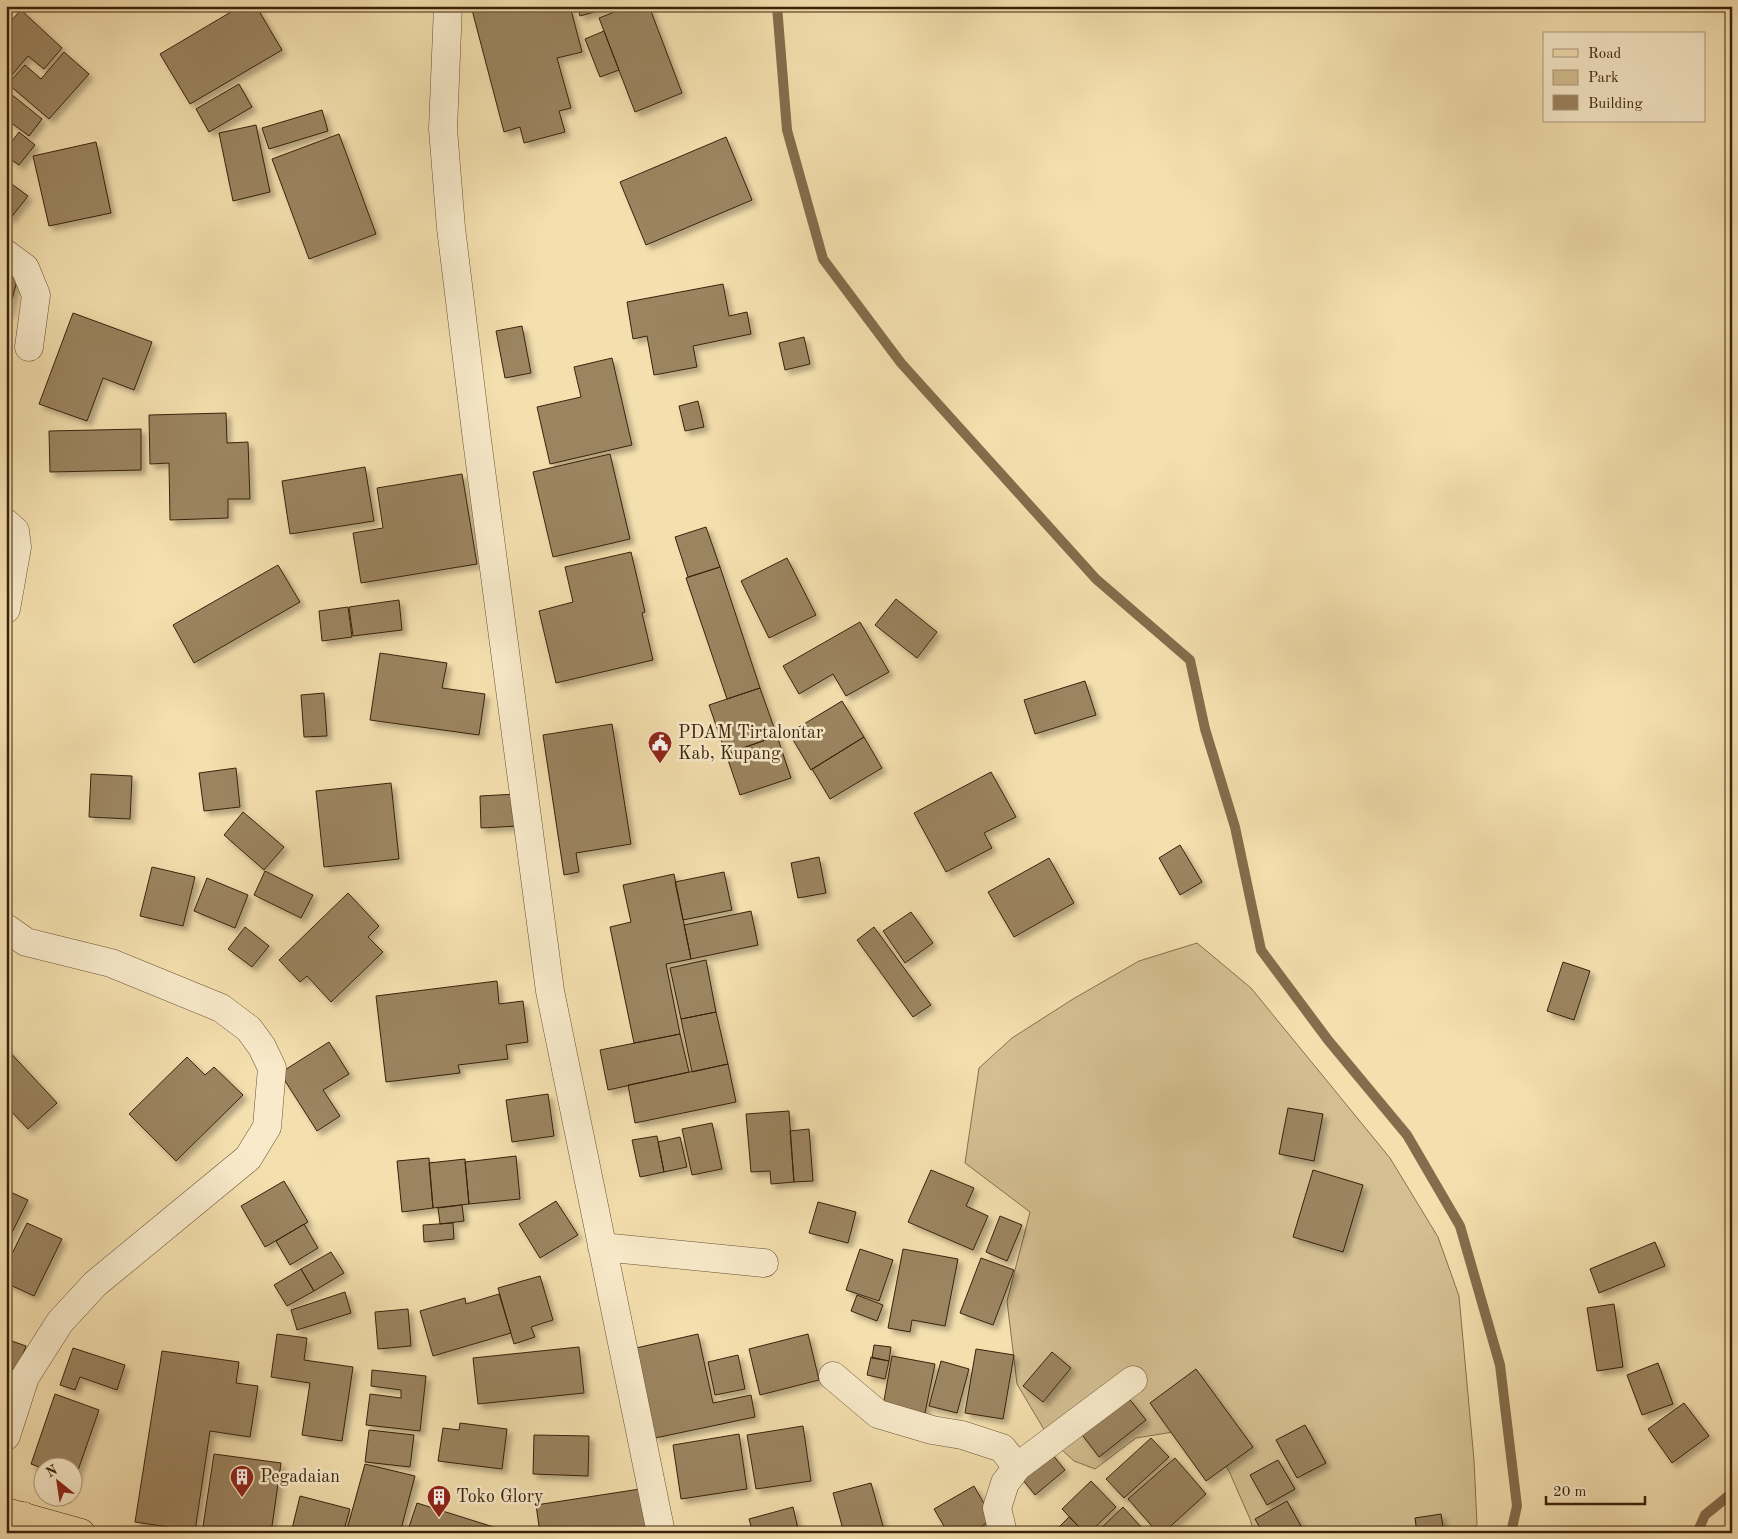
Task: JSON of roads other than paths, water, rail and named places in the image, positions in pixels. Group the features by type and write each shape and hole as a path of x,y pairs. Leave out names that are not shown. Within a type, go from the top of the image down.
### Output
{"main road":[{"path":"16,1520 81,1533"}],"street":[{"path":"448,6 443,129 451,228 475,430 550,991 661,1533"},
{"path":"6,254 25,268 36,296 29,347"},
{"path":"6,523 15,532 17,548 6,609"},
{"path":"6,928 26,942 111,963 221,1008 249,1029 262,1047 272,1068 267,1127 248,1158 96,1284 60,1322 25,1377 6,1436"},
{"path":"602,1247 764,1262"},
{"path":"833,1376 878,1414 932,1430 962,1435 1002,1448 1017,1467"},
{"path":"1003,1533 997,1508 1005,1483 1017,1467 1133,1380"}],"waterway":[{"path":"777,6 787,130 823,259 901,363 1096,579 1190,660 1205,729 1235,827 1261,950 1328,1040 1407,1135 1460,1226 1500,1365 1517,1506 1511,1533"},
{"path":"1697,1533 1705,1515 1732,1493"}],"place":[{"name":"PDAM Tirtalontar Kab, Kupang","path":"660,764"},
{"name":"Pegadaian","path":"242,1498"},
{"name":"Toko Glory","path":"439,1518"}]}
